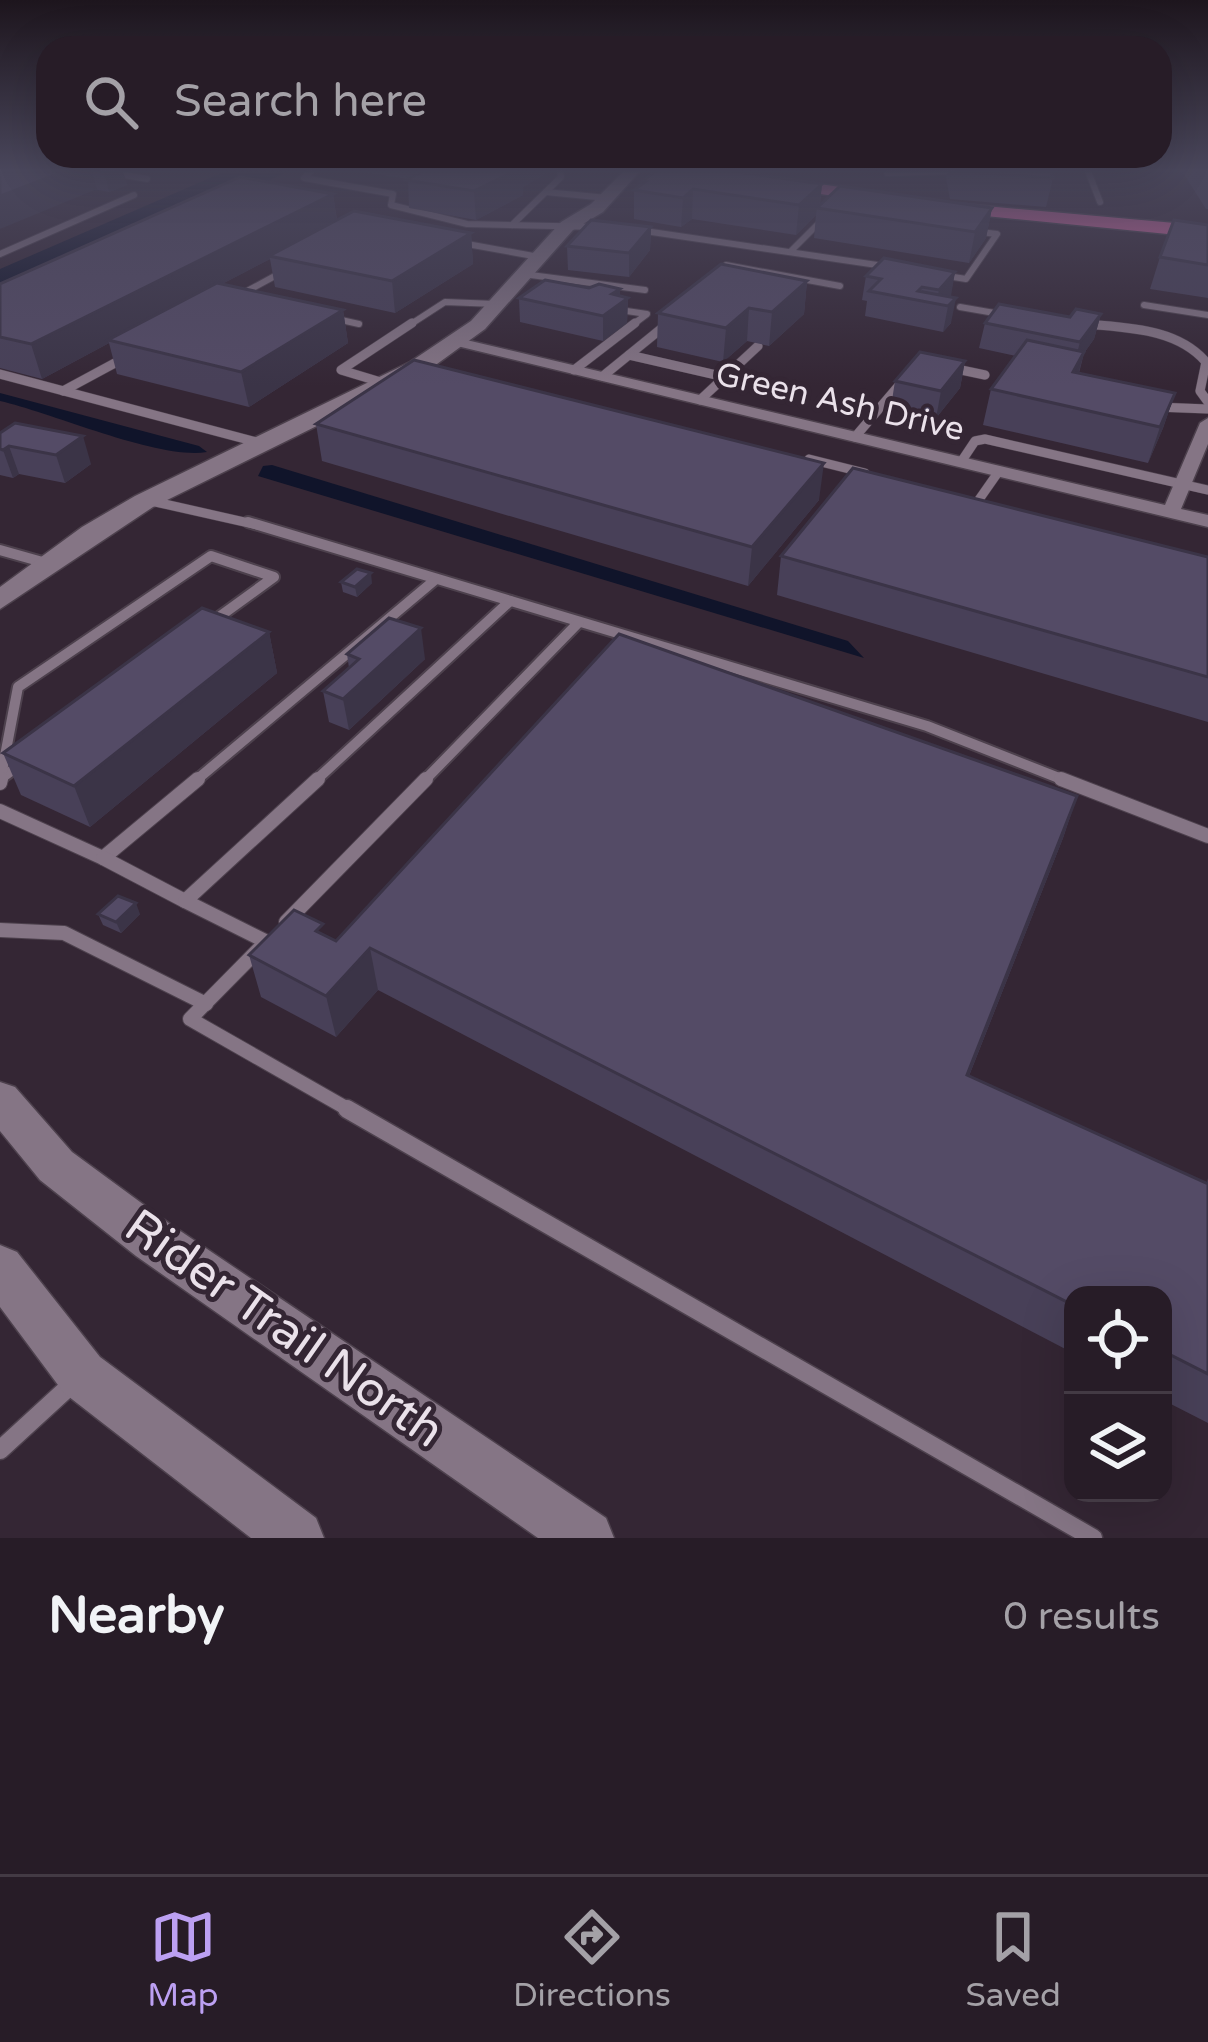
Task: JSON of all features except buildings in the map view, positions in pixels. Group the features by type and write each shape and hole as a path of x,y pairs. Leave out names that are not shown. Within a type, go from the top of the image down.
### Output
{"street":[{"path":"0,601 46,562 152,501 385,383 435,366 519,284 553,243"},
{"name":"Green Ash Drive","path":"458,342 1208,521"},
{"path":"1171,512 1208,423"},
{"name":"Rider Trail North","path":"0,1100 56,1166 153,1240 586,1538"},
{"path":"0,1268 82,1375 296,1538"}],"lane":[{"path":"457,243 519,284"},
{"path":"729,243 900,268"},
{"path":"790,251 798,243"},
{"path":"922,272 966,279 991,243"},
{"path":"713,276 726,265 840,286"},
{"path":"257,302 237,297 293,266"},
{"path":"385,383 340,370 445,302 519,284 645,290"},
{"path":"1144,305 1208,316"},
{"path":"574,370 647,314 600,307"},
{"path":"960,307 1010,316"},
{"path":"318,315 359,324"},
{"path":"603,376 671,320"},
{"path":"1072,322 1145,334 1192,348 1206,362 1200,391 1208,406 1151,407"},
{"path":"700,400 758,346"},
{"path":"63,391 140,349"},
{"path":"629,355 724,377"},
{"path":"941,366 985,375"},
{"path":"0,374 263,444"},
{"path":"855,437 904,378"},
{"path":"962,462 975,441 985,439 1208,490"},
{"path":"789,454 878,476"},
{"path":"978,501 999,471"},
{"path":"958,496 1001,507"},
{"path":"152,501 248,521 927,725 1208,836"},
{"path":"0,550 46,562"},
{"path":"2,780 19,687 211,556 274,577 201,630"},
{"path":"103,858 436,579"},
{"path":"185,902 510,602"},
{"path":"579,622 190,1019 1093,1538"},
{"path":"2,780 39,750"},
{"path":"0,811 266,942"},
{"path":"0,929 64,933 206,1004"},
{"path":"0,1450 82,1375"}],"water":[{"path":"60,243 133,243 0,304 0,269"},
{"path":"0,393 207,452 134,443 0,401"},
{"path":"263,466 848,641 864,658 258,476"}]}
